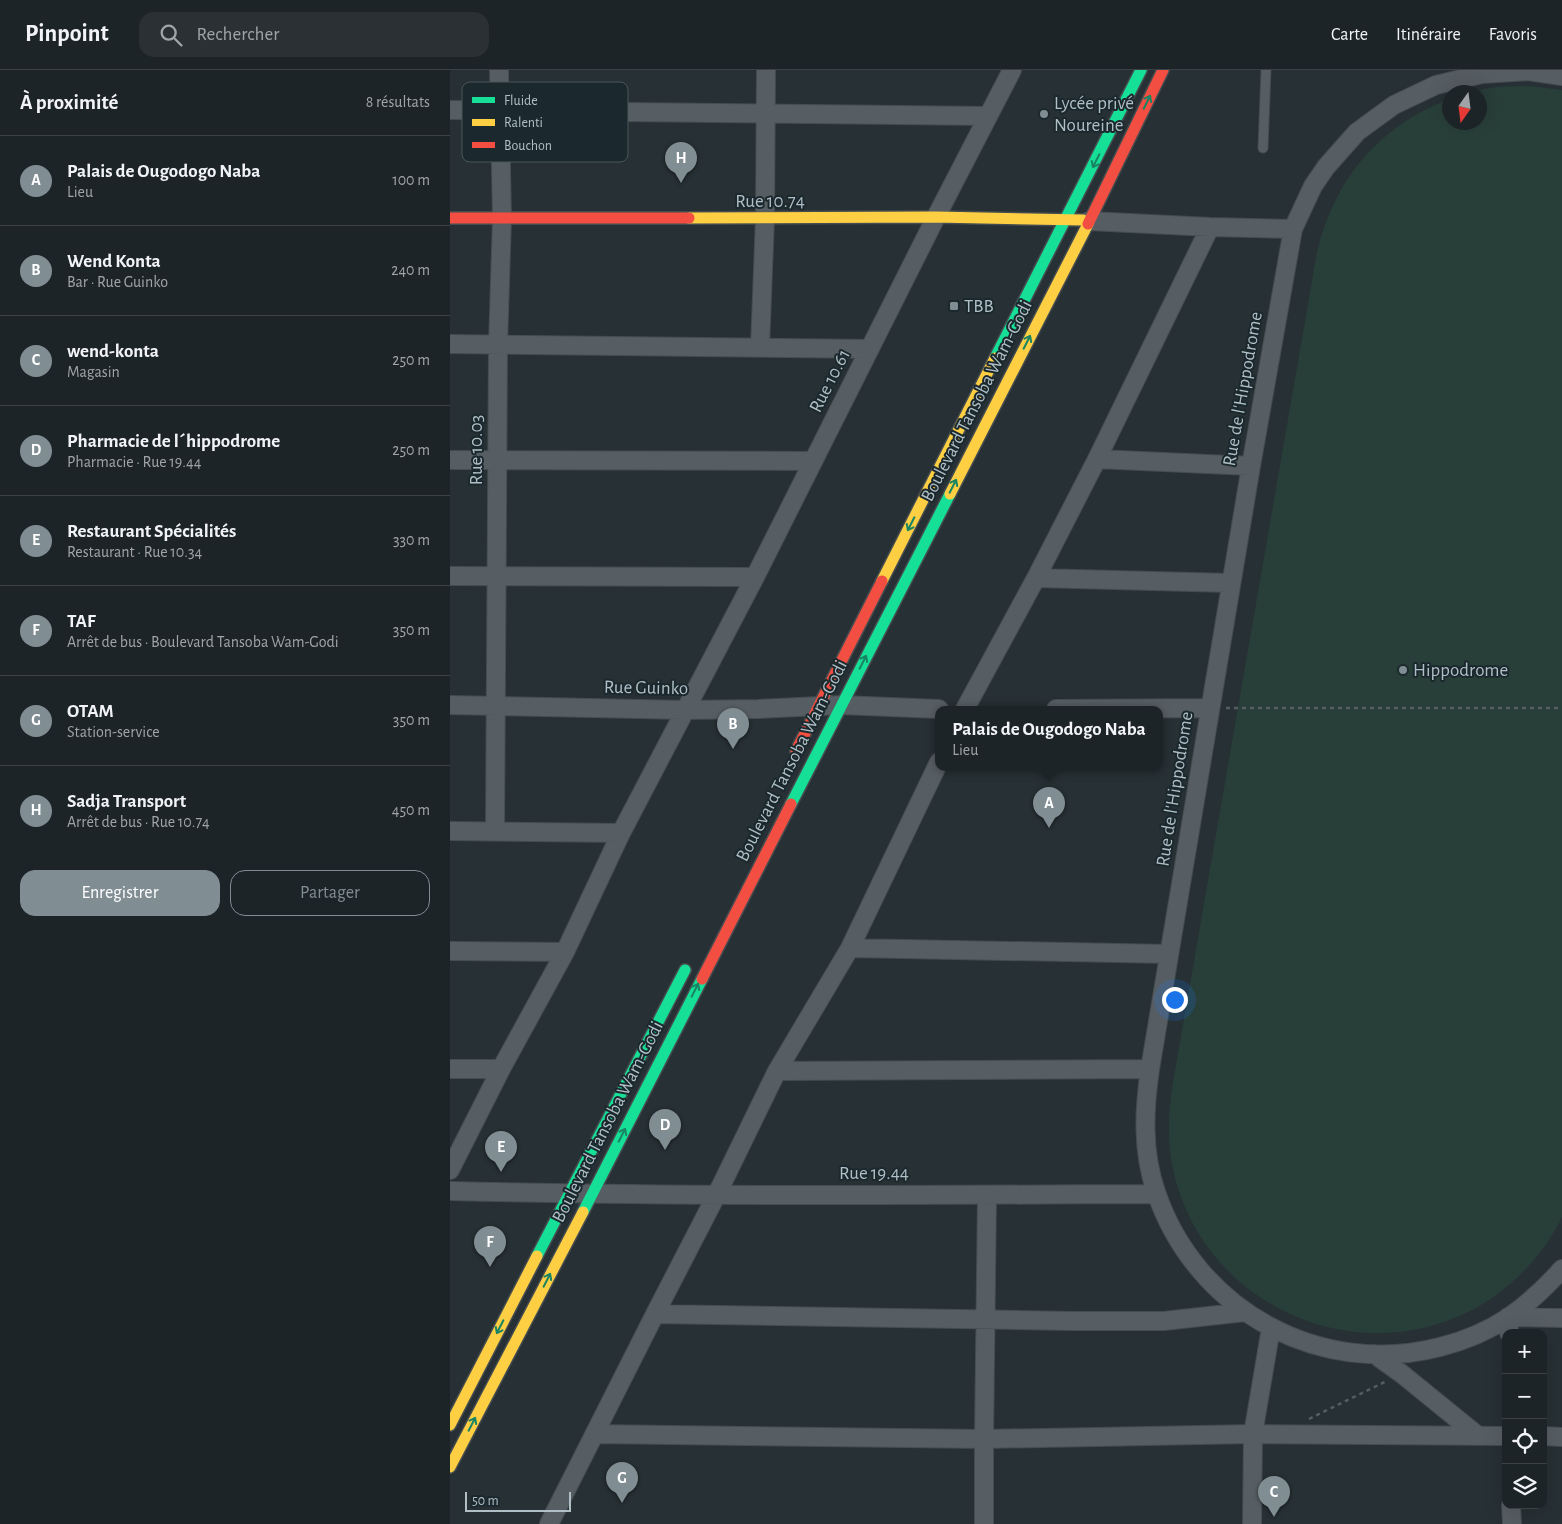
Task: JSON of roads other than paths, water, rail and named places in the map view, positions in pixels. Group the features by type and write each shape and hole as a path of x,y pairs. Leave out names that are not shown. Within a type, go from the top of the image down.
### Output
{"main road":[{"name":"Boulevard Tansoba Wam-Godi","path":"791,760 1141,70"},
{"name":"Boulevard Tansoba Wam-Godi","path":"450,1467 592,1194 1089,221 1163,70"},
{"name":"Rue 10.74","path":"450,218 936,217 1089,221"},
{"name":"Boulevard Tansoba Wam-Godi","path":"450,1425 690,960"}],"street":[{"path":"760,347 766,70"},
{"name":"Rue 10.61","path":"450,1170 565,952 621,833 755,577 1012,70"},
{"name":"Rue de l'Hippodrome","path":"1562,76 1528,71 1482,74 1436,85 1394,105 1357,132 1326,167 1313,186 1293,229 1250,466 1150,1069 1145,1123 1150,1168 1157,1194 1174,1233 1186,1252 1215,1288 1245,1312 1271,1328 1314,1345 1336,1350 1374,1354 1405,1353 1450,1344 1508,1325 1562,1269"},
{"path":"628,111 988,116"},
{"name":"Rue 10.03","path":"495,831 498,344 502,218 501,162"},
{"path":"1089,221 1293,229"},
{"path":"967,706 1036,578 1097,459 1210,227"},
{"path":"450,344 870,349"},
{"path":"1097,459 1250,466"},
{"path":"450,460 813,462"},
{"path":"450,576 755,577"},
{"path":"1036,578 1231,584"},
{"name":"Rue Guinko","path":"450,705 685,710 841,705 935,709"},
{"path":"1163,708 1210,708"},
{"path":"549,1524 717,1194 777,1071 850,948 935,770"},
{"path":"450,831 621,833"},
{"path":"850,948 1170,954"},
{"path":"450,950 565,952"},
{"path":"450,1069 502,1069"},
{"path":"777,1071 1150,1069"},
{"name":"Rue 19.44","path":"450,1191 568,1194 1157,1194"},
{"path":"984,1524 987,1195"},
{"path":"655,1314 1072,1322 1164,1321 1245,1312"},
{"path":"1508,1325 1562,1318"},
{"path":"1252,1524 1253,1434 1271,1328"},
{"path":"1374,1354 1402,1374 1477,1435"},
{"path":"595,1434 984,1439 1253,1434 1502,1436"},
{"path":"1547,1436 1562,1437"},
{"path":"1512,1509 1512,1524"}],"lane":[{"path":"1263,148 1266,70"}],"place":[{"name":"Lycée privé Noureine","path":"1044,114"},
{"name":"Sadja Transport","path":"681,183"},
{"name":"TBB","path":"954,306"},
{"name":"Hippodrome","path":"1403,670"},
{"name":"Wend Konta","path":"733,749"},
{"name":"Palais de Ougodogo Naba","path":"1049,828"},
{"name":"Pharmacie de l´hippodrome","path":"665,1150"},
{"name":"Restaurant Spécialités","path":"501,1172"},
{"name":"TAF","path":"490,1267"},
{"name":"OTAM","path":"622,1503"},
{"name":"wend-konta","path":"1274,1517"}]}
